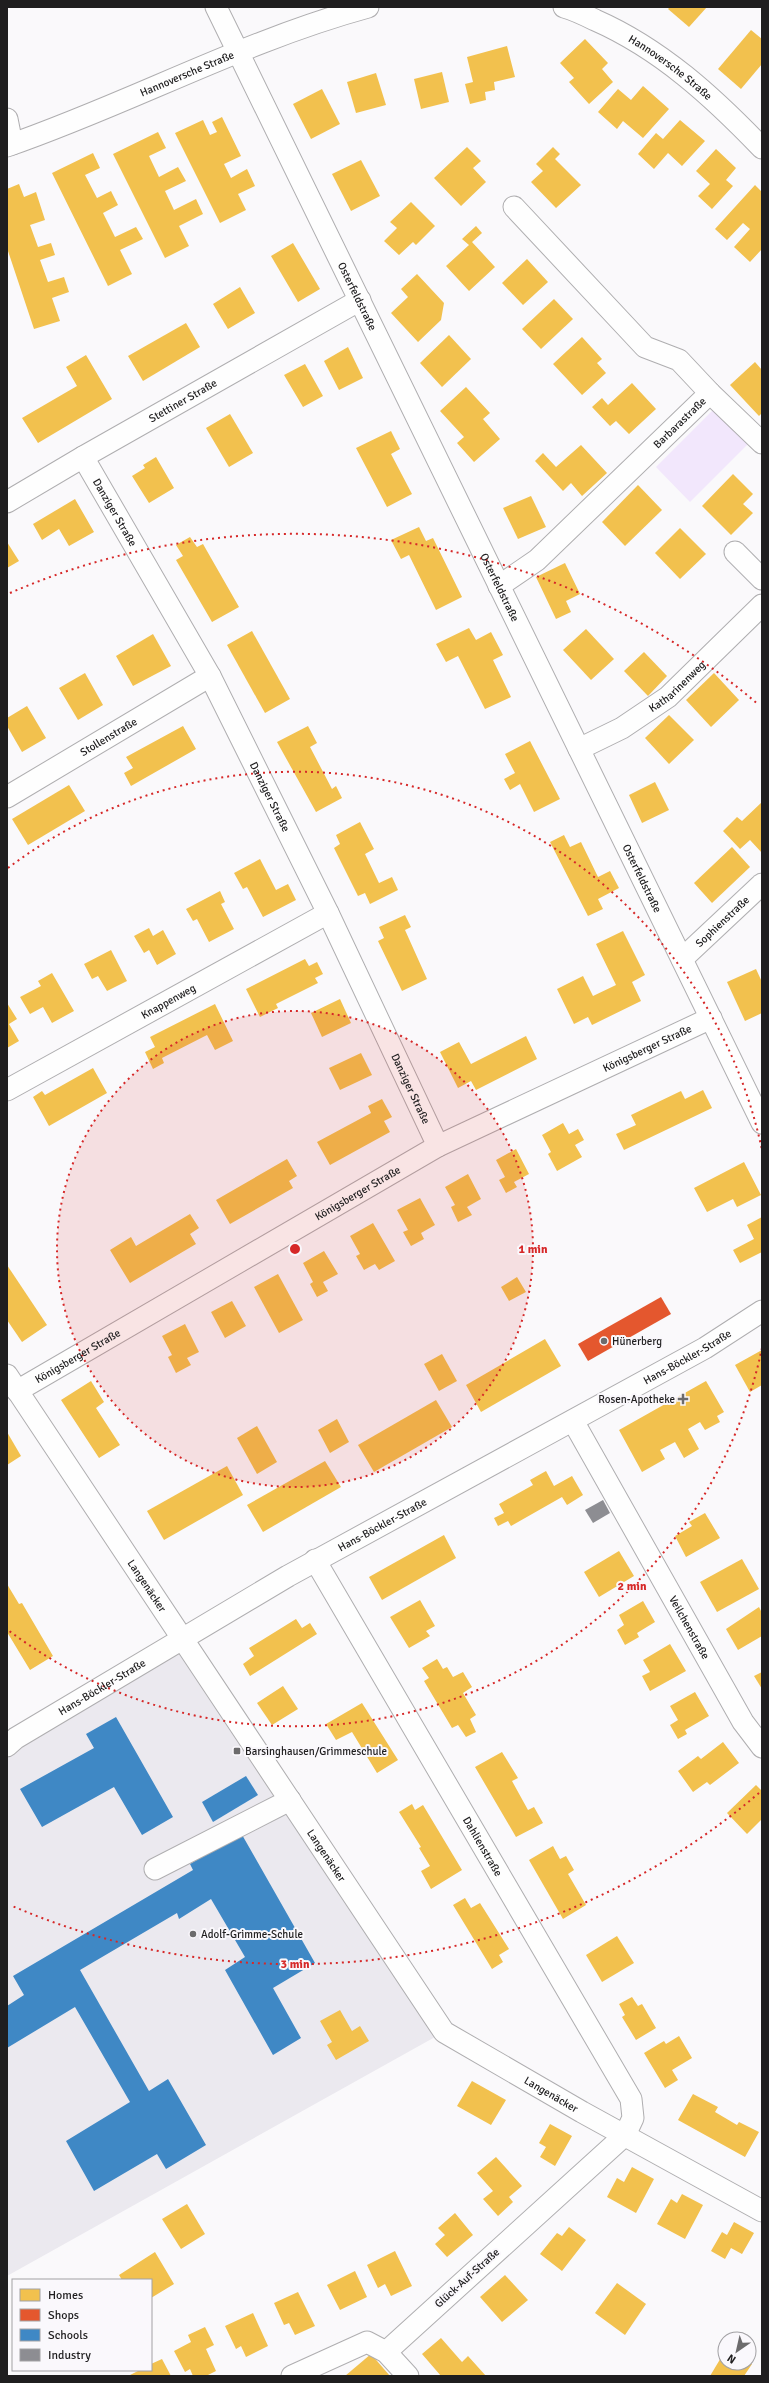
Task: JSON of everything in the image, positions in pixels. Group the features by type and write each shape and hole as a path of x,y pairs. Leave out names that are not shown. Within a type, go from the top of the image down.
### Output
{"street":[{"name":"Osterfeldstraße","path":"216,7 762,1123"},
{"name":"Hannoversche Straße","path":"10,145 238,51 323,19 368,7"},
{"name":"Hannoversche Straße","path":"567,7 609,26 650,49 690,79 762,148"},
{"path":"7,119 10,145"},
{"name":"Barbarastraße","path":"499,586 537,560 710,393 679,360 646,347 514,207"},
{"name":"Stettiner Straße","path":"7,502 83,457 360,300"},
{"path":"710,393 762,443"},
{"name":"Danziger Straße","path":"83,457 210,676 328,913 438,1146"},
{"path":"735,552 762,579"},
{"name":"Katharinenweg","path":"579,749 622,728 668,697 762,605"},
{"name":"Stollenstraße","path":"7,797 210,676"},
{"name":"Sophienstraße","path":"682,959 762,884"},
{"name":"Knappenweg","path":"7,1090 328,913"},
{"name":"Königsberger Straße","path":"12,1383 438,1146 711,1018"},
{"name":"Hans-Böckler-Straße","path":"7,1746 16,1738 183,1640 315,1560 705,1348 762,1311"},
{"name":"Langenäcker","path":"12,1383 444,2032 762,2211"},
{"name":"Veilchenstraße","path":"572,1421 739,1716 762,1747"},
{"name":"Dahlienstraße","path":"315,1560 631,2100 634,2118 625,2135"},
{"path":"155,1869 290,1800"},
{"name":"Glück-Auf-Straße","path":"386,2352 625,2135"},
{"path":"292,2376 367,2342 386,2352 408,2376"}],"shaded area":[{"path":"715,408 749,443 690,502 656,467"},
{"name":"Adolf-Grimme-Schule","path":"183,1640 444,2032 7,2276 7,1746"}],"building: Homes":[{"path":"670,7 707,7 689,27 668,9"},
{"path":"751,30 762,39 762,64 741,89 718,69"},
{"path":"585,39 608,63 602,69 613,82 589,104 569,82 574,78 560,63"},
{"path":"507,46 515,77 494,82 495,90 485,92 486,100 470,104 465,84 473,82 467,57"},
{"path":"442,72 449,102 421,109 414,79"},
{"path":"376,73 386,105 356,113 347,82"},
{"path":"643,86 669,109 643,138 623,121 617,129 598,112 618,89 631,100"},
{"path":"322,89 340,124 311,139 293,104"},
{"path":"222,117 241,156 224,164 231,178 247,169 255,186 238,194 246,210 220,223 175,133 203,120 210,135 217,132 212,122"},
{"path":"680,120 705,141 682,166 668,153 654,169 638,154 656,133 663,139"},
{"path":"158,132 166,148 149,156 159,177 178,167 186,181 165,191 174,210 196,199 203,214 179,226 189,246 165,258 113,154"},
{"path":"467,147 481,161 473,168 486,182 461,206 434,178"},
{"path":"553,147 560,154 555,159 581,185 556,208 531,182 543,171 536,164"},
{"path":"716,149 736,168 726,180 733,186 712,209 698,196 710,184 696,171"},
{"path":"93,153 100,168 85,175 97,198 111,191 118,205 103,213 115,237 136,227 143,239 120,250 132,274 108,286 52,173"},
{"path":"361,160 380,196 351,211 332,174"},
{"path":"19,184 24,197 36,192 45,220 30,225 38,247 51,243 55,255 40,260 48,282 64,277 69,292 52,298 60,321 34,329 7,248 7,189"},
{"path":"755,185 762,192 762,249 750,262 734,247 750,229 743,223 727,240 715,229"},
{"path":"411,202 435,226 416,245 413,242 399,255 384,241 397,228 390,222"},
{"path":"476,226 482,233 472,242 495,267 469,291 446,266 469,245 462,239"},
{"path":"293,243 320,289 298,302 271,256"},
{"path":"527,259 548,282 523,305 502,283"},
{"path":"417,274 444,303 441,320 418,342 391,313 408,297 401,289"},
{"path":"240,287 255,313 228,329 213,304"},
{"path":"554,299 573,319 541,349 522,329"},
{"path":"186,323 200,347 143,381 128,356"},
{"path":"449,335 471,359 442,387 420,363"},
{"path":"582,337 602,359 597,363 606,373 582,395 553,364"},
{"path":"348,347 363,378 339,390 324,361"},
{"path":"86,355 112,399 38,443 22,418 77,386 66,367"},
{"path":"755,362 762,370 762,413 759,416 730,385"},
{"path":"305,364 323,396 303,407 284,375"},
{"path":"632,383 656,409 629,434 616,421 610,426 592,407 602,398 608,405"},
{"path":"466,387 490,413 483,419 500,439 474,462 457,443 464,437 440,411"},
{"path":"230,414 253,453 229,467 206,428"},
{"path":"391,431 400,449 391,454 412,494 387,507 356,448"},
{"path":"581,445 607,473 582,496 571,483 563,491 535,461 543,453 556,467"},
{"path":"156,457 174,488 149,503 132,476 145,468 143,465"},
{"path":"733,474 753,494 743,504 753,513 731,535 702,506"},
{"path":"638,485 662,510 625,546 602,522"},
{"path":"531,496 546,527 518,539 503,508"},
{"path":"75,499 94,532 69,546 59,529 42,540 33,524"},
{"path":"419,527 426,541 433,538 462,597 436,610 409,555 401,559 391,540"},
{"path":"680,528 706,554 680,579 655,553"},
{"path":"190,537 197,547 203,544 239,607 212,622 176,560 183,556 176,545"},
{"path":"7,542 19,561 7,568"},
{"path":"565,563 580,594 566,601 571,612 556,619 536,577"},
{"path":"469,628 476,640 491,632 503,655 493,660 511,697 485,709 458,656 446,662 436,644"},
{"path":"586,629 614,659 591,680 563,650"},
{"path":"252,631 290,699 265,713 227,645"},
{"path":"153,634 171,666 133,686 116,656"},
{"path":"644,652 667,676 648,696 624,671"},
{"path":"85,673 103,705 78,720 59,688"},
{"path":"714,673 739,700 711,727 686,700"},
{"path":"27,706 46,738 22,752 7,726 7,718"},
{"path":"669,715 694,740 669,764 645,738"},
{"path":"183,726 196,749 131,786 124,773 133,768 126,757"},
{"path":"308,726 317,743 310,747 332,789 336,786 342,798 316,812 277,742"},
{"path":"530,741 560,799 534,812 520,784 510,790 504,779 515,773 505,754"},
{"path":"655,782 669,810 642,823 629,795"},
{"path":"69,785 85,811 28,845 12,819"},
{"path":"762,802 762,853 750,840 740,849 723,831 737,817 742,821"},
{"path":"360,822 374,849 365,854 379,883 392,877 398,890 370,904 365,893 358,896 334,848 340,844 336,835"},
{"path":"564,835 570,847 581,842 598,877 610,871 619,888 598,899 603,909 588,916 550,842"},
{"path":"732,847 750,867 712,903 694,883"},
{"path":"260,859 276,890 288,884 296,900 263,917 247,887 243,889 234,873"},
{"path":"220,891 225,902 221,904 234,929 209,942 197,919 193,921 186,909"},
{"path":"405,915 411,927 405,930 427,979 402,991 378,941 384,938 379,927"},
{"path":"149,928 153,936 163,930 176,954 157,965 149,950 144,953 134,936"},
{"path":"623,931 645,975 632,982 641,1001 592,1025 588,1017 574,1024 557,989 583,976 593,996 616,985 596,944"},
{"path":"111,950 127,981 107,991 98,976 92,979 84,964"},
{"path":"305,959 309,966 317,962 323,974 315,978 318,983 276,1004 278,1008 260,1017 246,989"},
{"path":"756,969 762,982 762,1013 745,1021 727,982"},
{"path":"52,973 74,1011 52,1023 43,1007 30,1014 20,997 41,986 38,981"},
{"path":"340,999 351,1023 322,1037 311,1013"},
{"path":"7,1003 17,1019 9,1024 19,1041 7,1048"},
{"path":"215,1004 233,1041 215,1050 207,1035 162,1058 164,1063 153,1069 145,1052 155,1047 150,1037"},
{"path":"526,1036 537,1059 476,1090 471,1081 458,1088 440,1052 459,1042 471,1064"},
{"path":"361,1053 372,1075 340,1090 329,1068"},
{"path":"93,1068 107,1093 49,1126 33,1097 42,1091 45,1095"},
{"path":"703,1090 712,1108 624,1150 616,1134 636,1125 631,1115 681,1091 685,1099"},
{"path":"382,1099 392,1117 384,1121 390,1132 330,1165 317,1142 371,1113 368,1106"},
{"path":"563,1123 569,1134 578,1129 584,1140 575,1145 582,1157 557,1171 548,1154 551,1152 542,1135"},
{"path":"516,1149 529,1174 514,1182 517,1187 506,1193 499,1180 505,1177 496,1160"},
{"path":"287,1159 297,1176 289,1181 293,1188 230,1224 216,1200"},
{"path":"744,1162 761,1195 737,1207 733,1199 707,1212 694,1188"},
{"path":"468,1174 481,1199 467,1207 472,1215 458,1222 451,1207 455,1205 445,1187"},
{"path":"420,1198 435,1225 421,1233 424,1239 411,1246 403,1232 408,1230 397,1210"},
{"path":"190,1214 199,1228 190,1234 196,1244 130,1283 110,1250 131,1237 136,1246"},
{"path":"762,1217 762,1252 740,1263 733,1250 754,1239 747,1225"},
{"path":"373,1223 395,1261 379,1270 375,1264 364,1270 356,1256 360,1254 350,1236"},
{"path":"324,1251 338,1274 323,1282 328,1291 317,1297 310,1284 313,1282 303,1263"},
{"path":"7,1265 47,1325 22,1342 7,1320"},
{"path":"278,1274 303,1320 279,1333 254,1287"},
{"path":"517,1277 526,1292 509,1301 501,1287"},
{"path":"232,1301 246,1326 225,1338 211,1312"},
{"path":"185,1324 199,1352 187,1358 191,1365 176,1373 168,1357 172,1355 162,1336"},
{"path":"545,1339 561,1366 481,1412 466,1385"},
{"path":"762,1350 762,1385 750,1392 735,1365"},
{"path":"442,1354 457,1381 439,1391 424,1364"},
{"path":"91,1381 104,1402 96,1408 120,1445 99,1458 61,1400"},
{"path":"706,1381 724,1412 717,1416 720,1422 705,1430 700,1422 688,1429 699,1449 684,1458 675,1442 660,1450 665,1459 642,1472 619,1430"},
{"path":"436,1400 452,1427 374,1472 358,1445"},
{"path":"337,1419 349,1442 330,1453 318,1430"},
{"path":"257,1426 277,1462 257,1474 237,1438"},
{"path":"7,1432 21,1456 7,1465"},
{"path":"325,1461 341,1487 263,1532 247,1505"},
{"path":"227,1466 243,1495 164,1540 147,1511"},
{"path":"546,1471 554,1486 572,1476 583,1495 567,1505 562,1497 511,1526 508,1521 498,1526 494,1518 504,1513 499,1504 533,1485 530,1480"},
{"path":"705,1513 720,1538 686,1557 675,1536 692,1526 689,1522"},
{"path":"444,1535 456,1558 382,1600 369,1577"},
{"path":"619,1551 634,1576 599,1597 584,1572"},
{"path":"742,1559 759,1589 717,1612 700,1582"},
{"path":"7,1584 19,1604 22,1603 53,1656 30,1670 7,1632"},
{"path":"420,1600 435,1626 426,1631 430,1636 409,1648 390,1617"},
{"path":"643,1601 655,1622 637,1633 639,1637 625,1645 617,1630 624,1625 619,1615"},
{"path":"759,1607 762,1613 762,1636 738,1650 726,1629"},
{"path":"296,1619 302,1628 310,1623 317,1634 250,1676 243,1664 254,1656 249,1648"},
{"path":"670,1644 686,1671 650,1691 642,1676 650,1672 643,1660"},
{"path":"437,1659 443,1669 447,1667 453,1677 463,1672 472,1687 463,1693 476,1715 470,1719 476,1732 466,1737 458,1725 452,1728 424,1681 429,1678 422,1668"},
{"path":"762,1672 762,1689 754,1676"},
{"path":"283,1686 298,1709 272,1725 257,1703"},
{"path":"695,1692 709,1716 685,1730 687,1734 678,1739 670,1725 678,1720 670,1706"},
{"path":"362,1703 398,1760 377,1773 352,1732 336,1740 326,1724"},
{"path":"723,1742 739,1763 710,1785 707,1782 693,1792 678,1771 698,1756 701,1759"},
{"path":"502,1752 518,1778 512,1781 528,1810 534,1807 543,1823 516,1837 475,1767"},
{"path":"756,1785 762,1791 762,1819 747,1834 727,1813"},
{"path":"412,1804 415,1810 423,1805 462,1870 431,1889 421,1871 430,1866 419,1848 421,1847 399,1812"},
{"path":"553,1846 560,1859 566,1856 574,1870 568,1874 586,1905 563,1919 529,1860"},
{"path":"465,1898 471,1908 480,1903 509,1949 499,1955 503,1962 492,1969 453,1905"},
{"path":"617,1936 634,1963 602,1982 586,1955"},
{"path":"632,1997 638,2006 642,2004 656,2028 636,2040 622,2017 625,2015 619,2004"},
{"path":"340,2010 352,2031 360,2026 369,2041 336,2060 327,2045 332,2042 320,2021"},
{"path":"679,2036 692,2058 672,2070 678,2080 665,2088 644,2053 664,2041 666,2044"},
{"path":"472,2081 506,2100 491,2125 457,2106"},
{"path":"693,2094 718,2107 715,2112 737,2125 739,2122 759,2132 745,2157 678,2120"},
{"path":"550,2124 572,2136 555,2166 540,2157 546,2147 539,2143"},
{"path":"496,2157 522,2186 509,2197 513,2202 498,2216 483,2199 493,2191 477,2173"},
{"path":"632,2167 654,2179 636,2213 607,2197 617,2178 624,2182"},
{"path":"682,2194 703,2205 685,2239 657,2224 671,2199 677,2203"},
{"path":"187,2204 205,2234 181,2249 162,2219"},
{"path":"455,2213 473,2235 447,2257 435,2244 445,2235 438,2228"},
{"path":"734,2222 754,2233 742,2254 731,2248 725,2259 711,2251 722,2232 727,2235"},
{"path":"569,2227 586,2240 562,2271 540,2254 557,2233 562,2236"},
{"path":"395,2251 412,2286 391,2296 385,2284 378,2288 367,2265"},
{"path":"155,2252 174,2284 152,2297 152,2279 121,2279 119,2275"},
{"path":"355,2271 367,2297 340,2310 327,2285"},
{"path":"505,2275 528,2300 502,2322 480,2297"},
{"path":"617,2283 646,2304 625,2335 595,2313"},
{"path":"298,2292 315,2326 295,2335 289,2323 284,2325 274,2303"},
{"path":"253,2313 268,2346 246,2357 241,2346 236,2349 225,2326"},
{"path":"205,2327 214,2345 206,2349 216,2371 206,2376 193,2376 190,2369 185,2372 174,2351 191,2342 188,2335"},
{"path":"441,2338 462,2362 468,2356 486,2376 441,2376 422,2354"},
{"path":"371,2354 390,2376 345,2376"},
{"path":"162,2359 171,2376 128,2376 138,2371 152,2371 152,2364"},
{"path":"717,2364 717,2371 747,2371 744,2376 710,2376"}],"building: Shops":[{"path":"661,1297 671,1314 588,1361 578,1344"}],"building: Schools":[{"path":"116,1717 173,1817 142,1835 114,1787 42,1827 20,1789 94,1748 86,1734"},
{"path":"246,1776 258,1795 213,1822 202,1802"},
{"path":"241,1833 315,1963 273,1988 301,2038 273,2055 225,1970 245,1957 211,1899 179,1919 177,1913 80,1970 149,2091 168,2079 206,2145 166,2169 157,2154 94,2191 66,2141 130,2102 75,2007 7,2048 7,2006 24,1995 13,1976 193,1870 190,1864"}],"building: Industry":[{"path":"603,1500 610,1513 593,1523 585,1510"}],"place":[{"name":"Hünerberg","path":"604,1341"},
{"name":"Rosen-Apotheke","path":"683,1399"},
{"name":"Barsinghausen/Grimmeschule","path":"237,1751"},
{"name":"Adolf-Grimme-Schule","path":"193,1934"}]}
